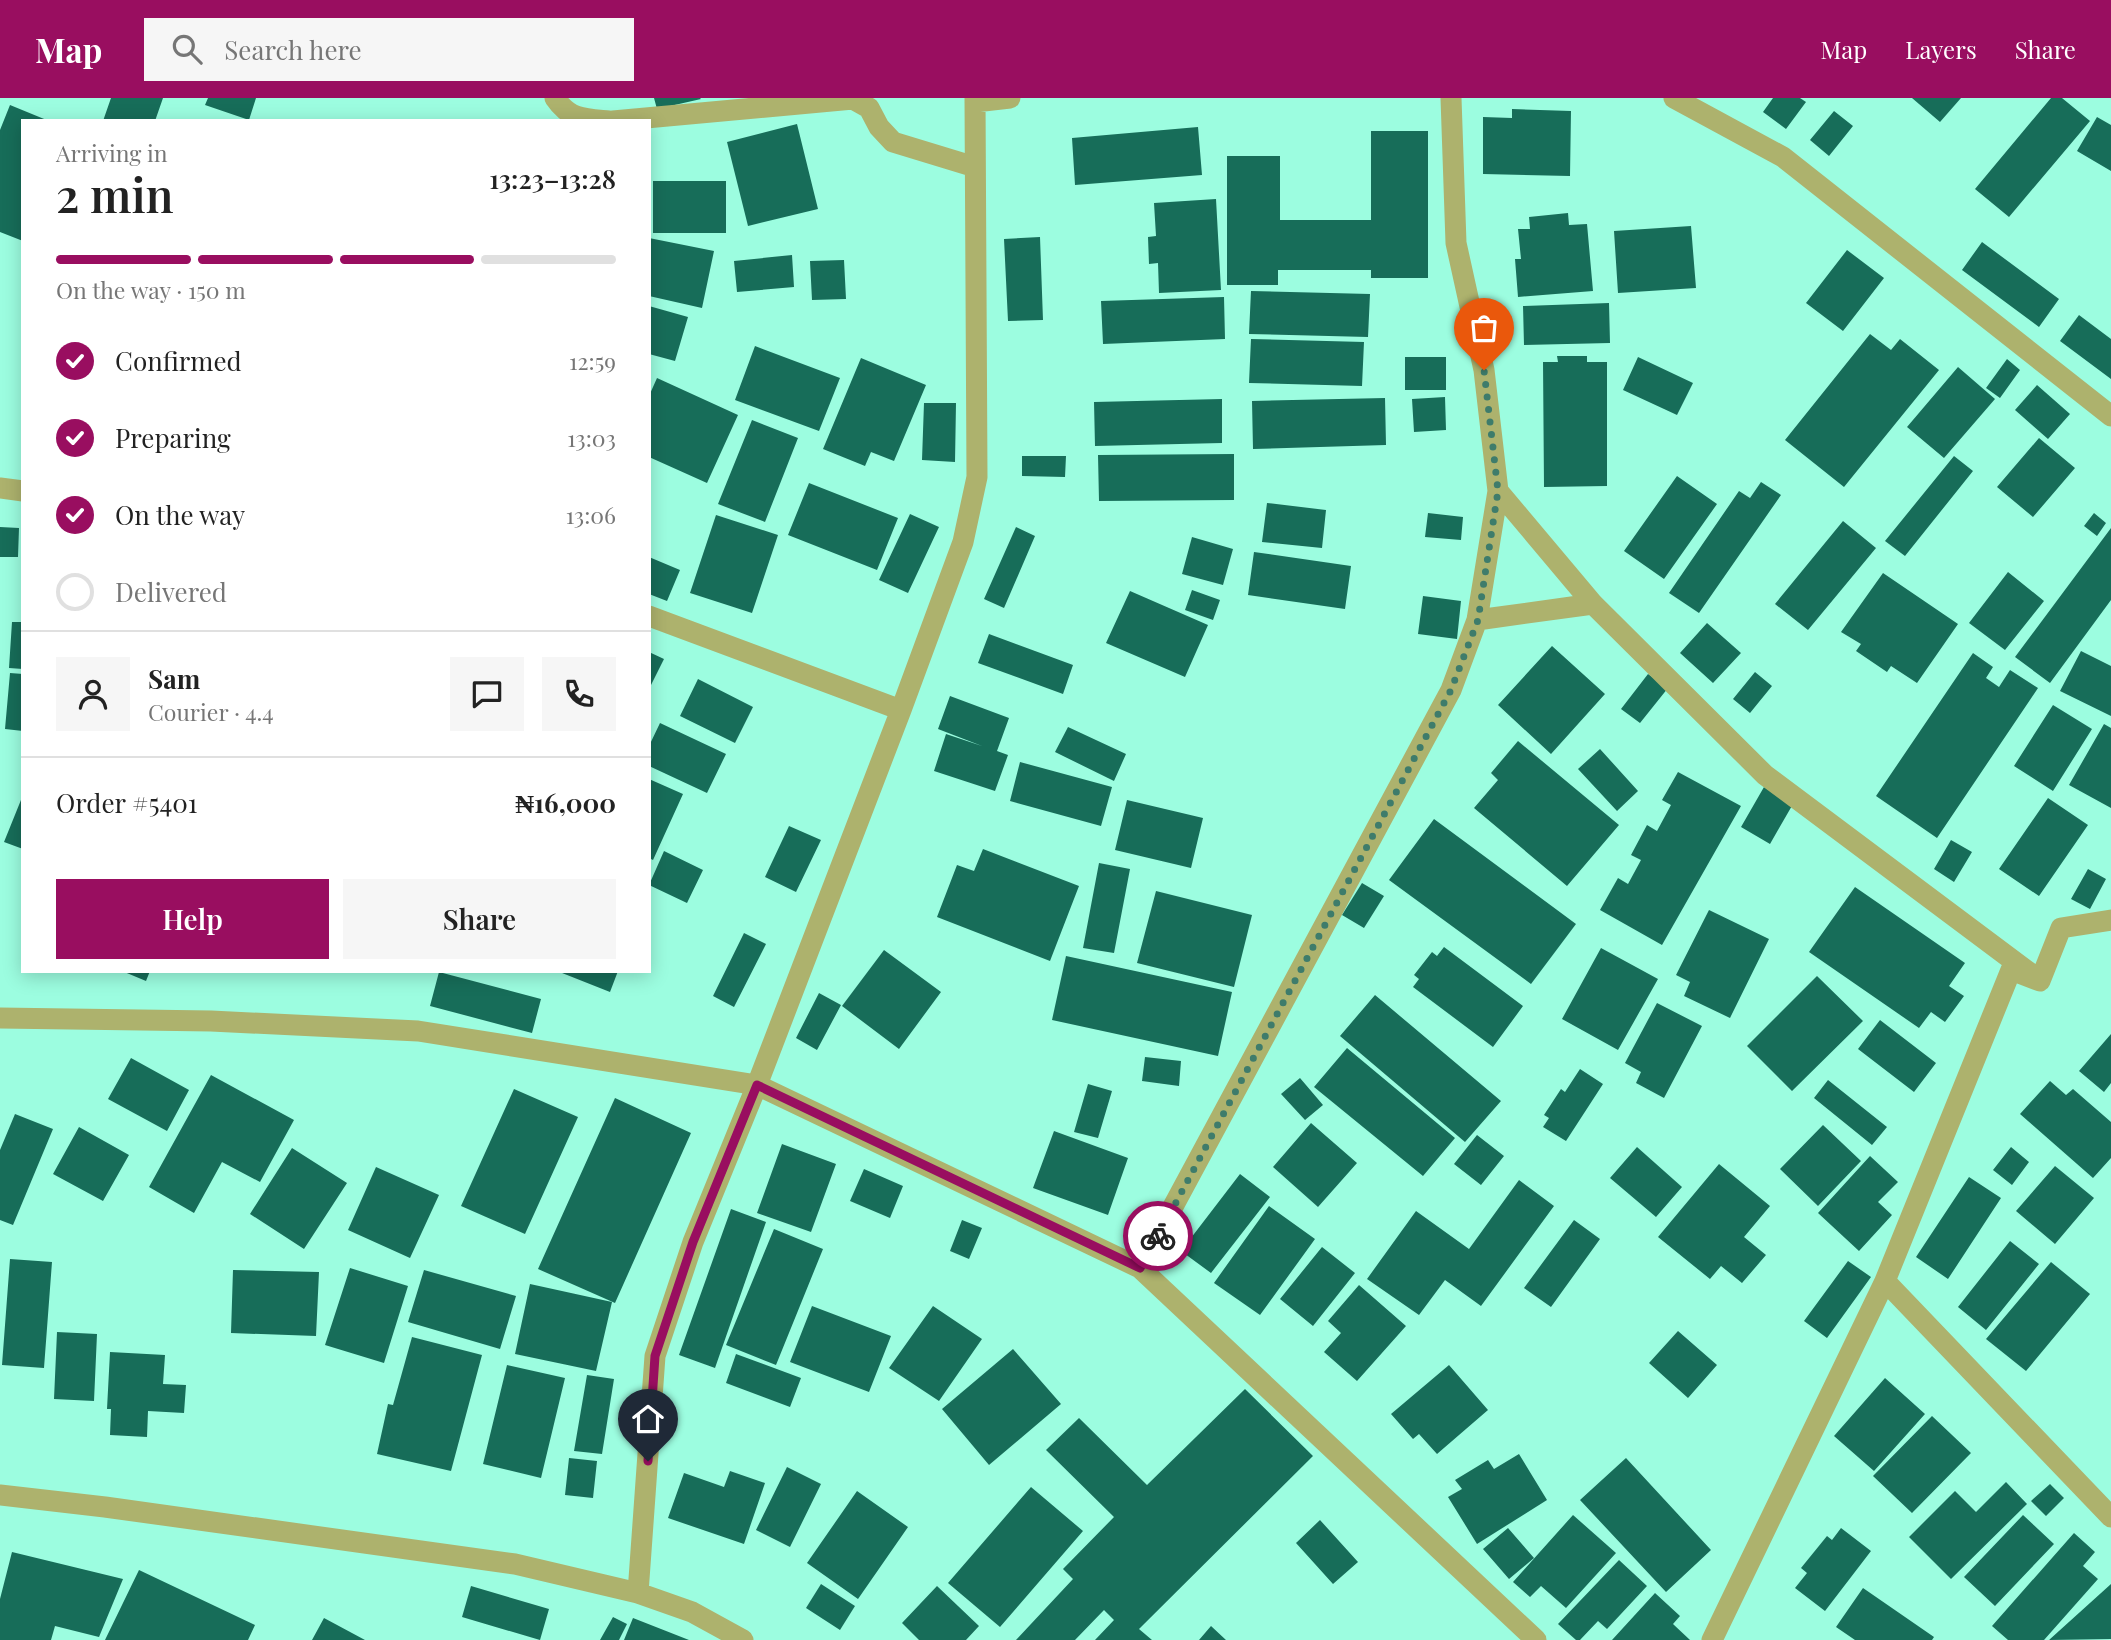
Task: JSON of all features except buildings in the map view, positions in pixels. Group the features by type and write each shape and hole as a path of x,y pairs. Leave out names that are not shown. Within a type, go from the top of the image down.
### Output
{"street":[{"path":"555,98 563,109 581,119"},
{"path":"638,1593 655,1356 693,1242 757,1085 963,542 977,477 975,100 1010,98"},
{"path":"1140,1268 1451,690 1478,620 1498,491 1484,370 1456,243 1451,98"},
{"path":"1674,98 1783,157 2111,416"},
{"path":"633,119 853,99 869,108 879,127 893,142 975,167"},
{"path":"0,488 21,491"},
{"path":"1498,491 1593,604 1765,775 2040,981"},
{"path":"1478,620 1593,604"},
{"path":"651,617 901,710"},
{"path":"2040,981 2061,928 2111,920"},
{"path":"1712,1640 1885,1281 2011,970 2040,981"},
{"path":"0,1018 211,1021 418,1031 757,1085 1140,1268 1536,1640"},
{"path":"1885,1281 2111,1517"},
{"path":"0,1495 515,1564 638,1593 692,1612 743,1640"}],"way so far":[{"path":"1158,1236 1451,690 1478,620 1498,491 1484,370"}],"route":[{"path":"648,1461 655,1356 693,1242 757,1085 1140,1268 1158,1236"}]}
